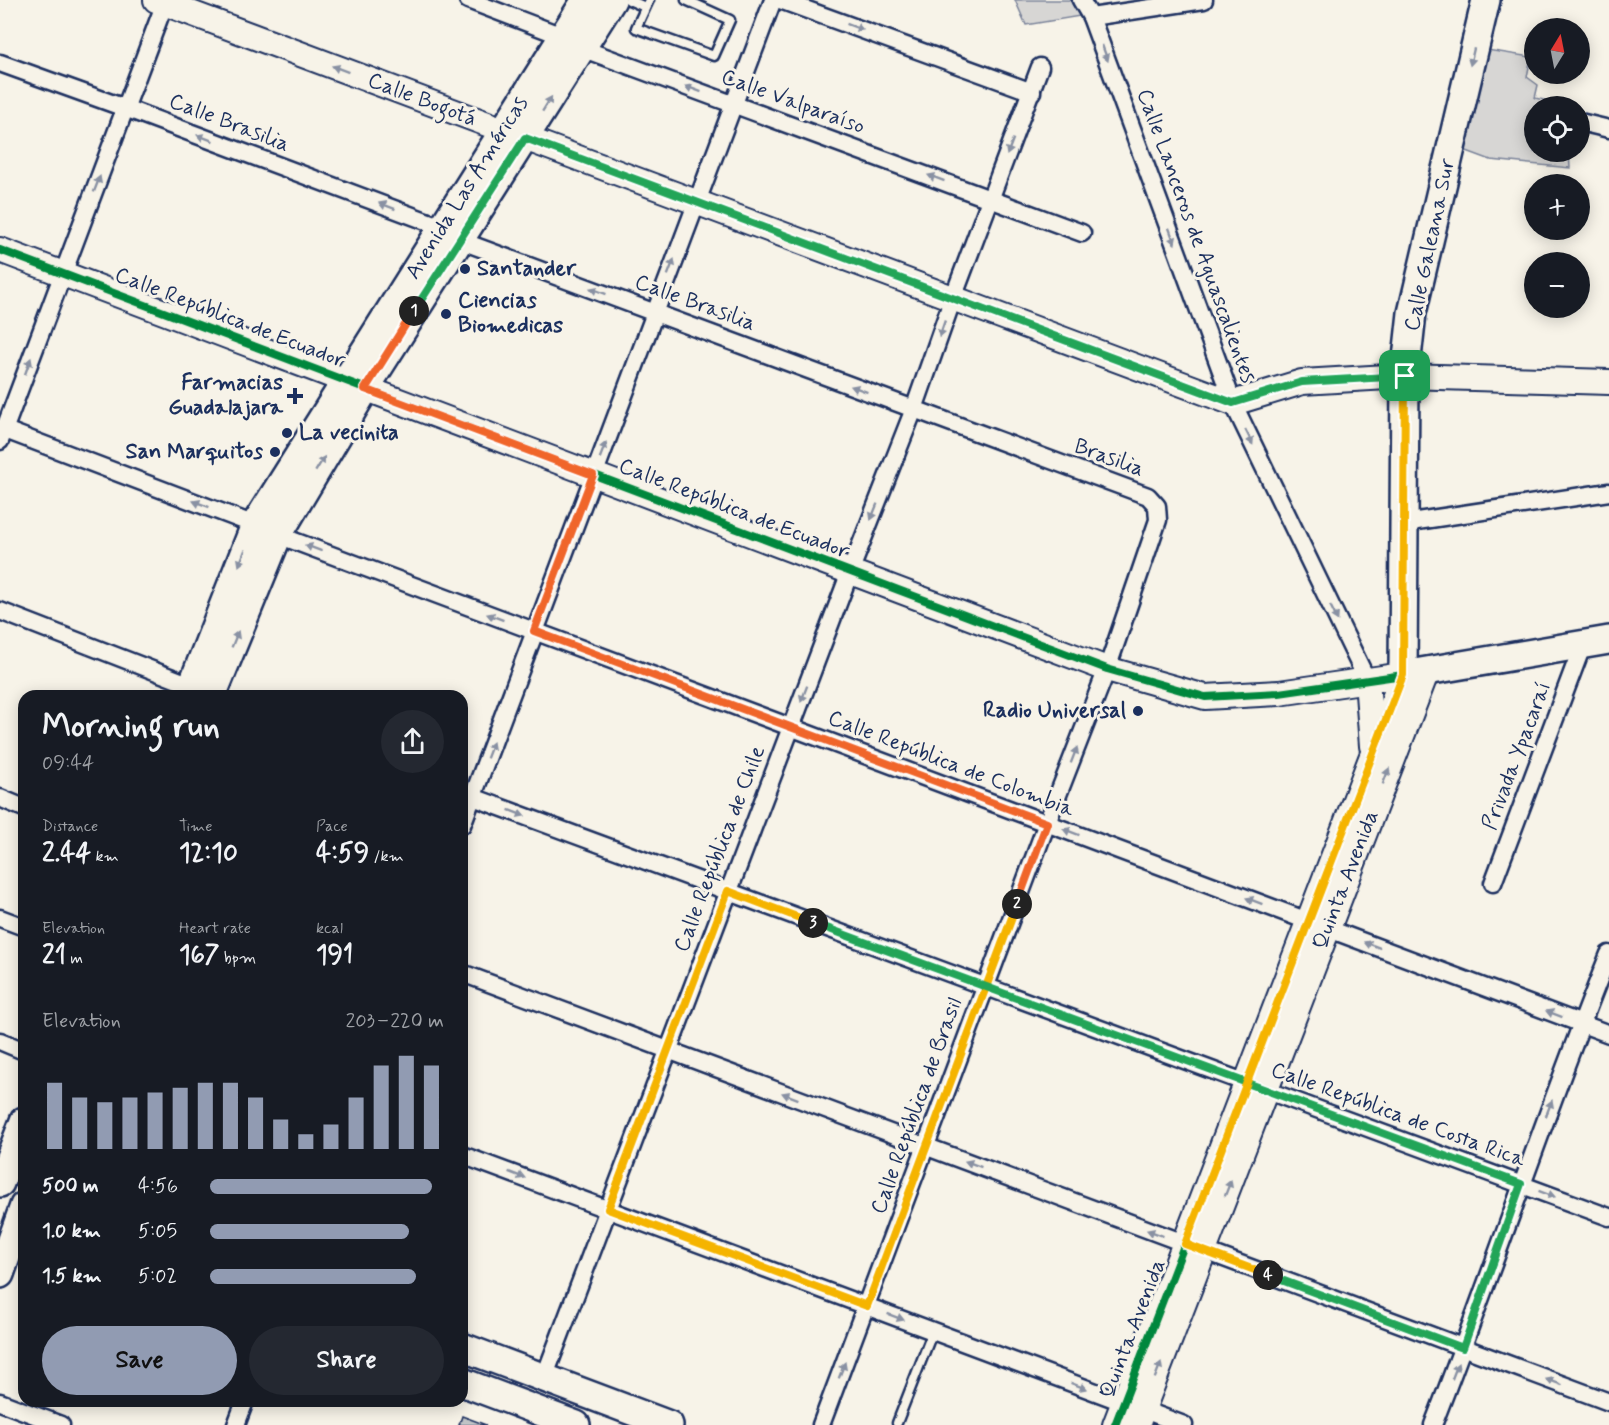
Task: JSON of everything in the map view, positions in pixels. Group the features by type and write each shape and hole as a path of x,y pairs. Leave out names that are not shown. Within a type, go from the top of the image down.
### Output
{"main road":[{"name":"Avenida Las Américas","path":"572,42 586,0"},
{"name":"Avenida Las Américas","path":"206,690 267,530 572,42 612,0"},
{"name":"Calle Galeana Sur","path":"1415,673 1404,523 1405,376 1412,313 1486,0"},
{"name":"Calle República de Ecuador","path":"1415,673 1609,640"},
{"path":"7,1179 18,1141"},
{"path":"0,1274 17,1211"},
{"path":"468,1349 669,1425"},
{"path":"468,1385 530,1417 576,1425"}],"street":[{"name":"Calle Valparaíso","path":"468,0 733,104 1082,233"},
{"path":"468,793 534,631 773,0"},
{"path":"780,0 1032,92"},
{"name":"Calle Lanceros de Aguascalientes","path":"1081,0 1091,16 1233,403 1367,680"},
{"path":"1091,16 1204,0"},
{"path":"1,433 125,108 162,1"},
{"name":"Calle Bogotá","path":"162,1 1233,403"},
{"name":"Calle Brasilia","path":"0,63 125,108 654,312 914,409"},
{"name":"Calle República de Chile","path":"544,1378 728,891 914,409 1040,67"},
{"path":"1590,124 1609,129"},
{"name":"Calle República de Ecuador","path":"0,250 1107,669 1205,697 1279,693 1415,673"},
{"path":"1233,403 1302,382 1405,376 1609,382"},
{"name":"Brasilia","path":"914,409 1148,496 1157,506 1158,520 1107,669"},
{"name":"Calle República de Colombia","path":"1,433 267,530 1609,1034"},
{"path":"1404,523 1609,492"},
{"path":"0,611 198,690"},
{"name":"Privada Ypacaraí","path":"1493,883 1583,644"},
{"name":"Calle República de Brasil","path":"821,1425 1107,669"},
{"name":"Quinta Avenida","path":"1318,925 1373,754 1415,673"},
{"name":"Quinta Avenida","path":"1115,1425 1135,1412 1256,1086 1415,673"},
{"path":"1367,680 1373,754"},
{"name":"Calle República de Costa Rica","path":"468,795 1609,1217"},
{"path":"0,798 18,806"},
{"path":"0,918 18,925"},
{"path":"1433,1425 1581,1023 1609,954"},
{"path":"468,975 1609,1402"},
{"path":"0,1041 18,1048"},
{"path":"468,1157 933,1331 1135,1412 1184,1425"},
{"path":"0,1402 61,1425"},
{"path":"236,1425 243,1407"}],"lane":[{"path":"629,0 647,4 636,28 714,56 730,20 686,0"},
{"path":"897,1423 933,1331"}],"shaded area":[{"path":"1015,0 1070,0 1080,16 1026,25"},
{"path":"1487,50 1524,56 1524,84 1538,85 1535,96 1524,96 1524,162 1570,162 1570,168 1491,160 1464,150"}],"building":[{"path":"462,1416 486,1425 459,1425"}],"cycle path":[{"path":"0,250 1107,669 1205,697 1279,693 1403,675 1115,1425"}],"place":[{"name":"Santander","path":"465,269"},
{"name":"Ciencias Biomedicas","path":"446,314"},
{"name":"Farmacias Guadalajara","path":"295,396"},
{"name":"La vecinita","path":"287,433"},
{"name":"San Marquitos","path":"275,452"},
{"name":"Radio Universal","path":"1138,711"}],"route":[{"path":"1405,376 1302,382 1233,403 525,138 365,389 593,475 534,631 1047,823 986,986 867,1306 608,1209 728,891 857,939 986,986 1247,1082 1521,1184 1463,1348 1185,1244 1247,1082 1373,754 1403,675 1405,376"}]}
